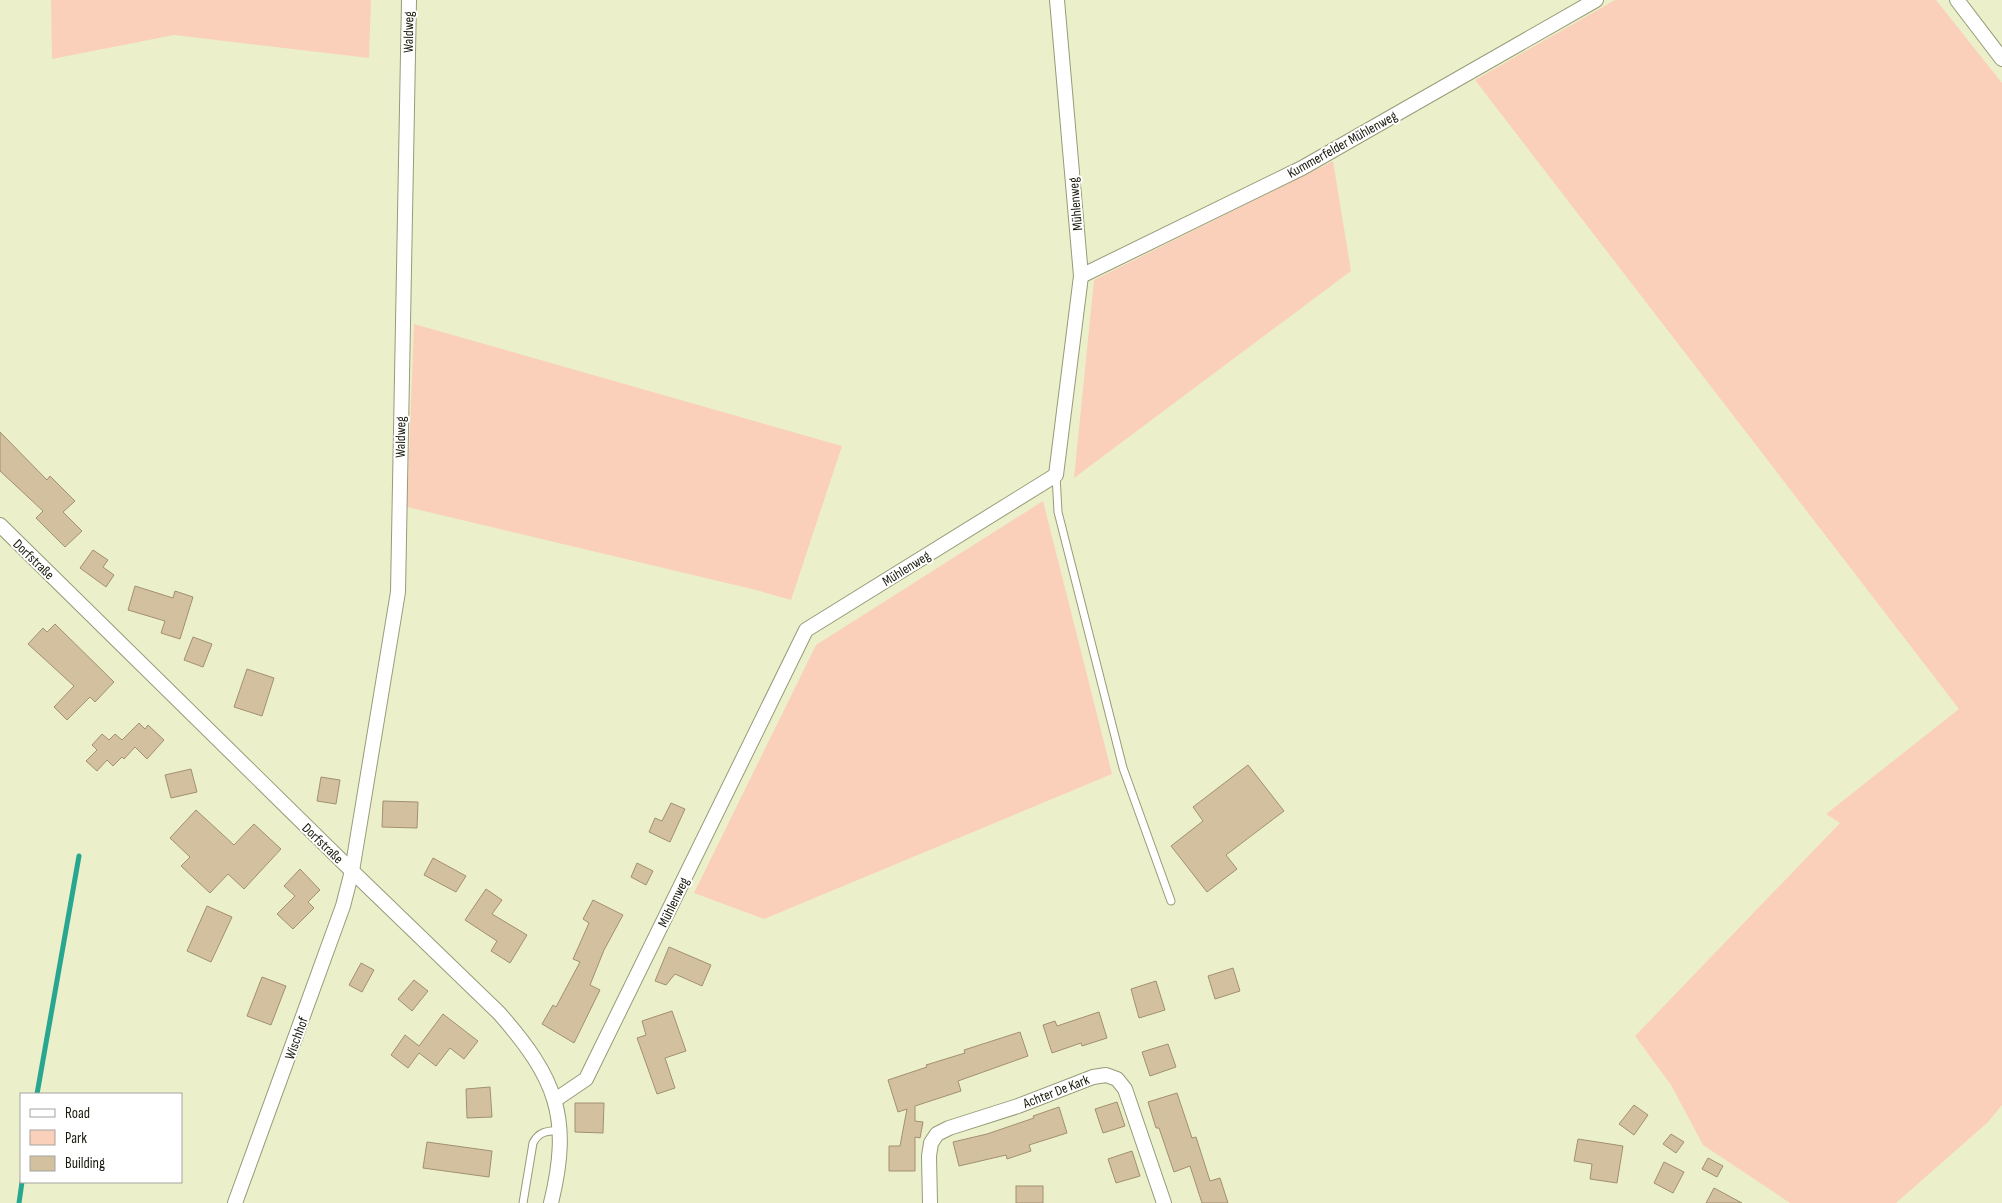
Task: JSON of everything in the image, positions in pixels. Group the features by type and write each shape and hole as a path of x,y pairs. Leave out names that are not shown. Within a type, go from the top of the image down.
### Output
{"street":[{"name":"Waldweg","path":"352,871 398,592 408,0"},
{"name":"Mühlenweg","path":"555,1100 586,1079 806,630 1056,475 1081,276 1057,0"},
{"name":"Kummerfelder Mühlenweg","path":"1081,276 1302,168 1596,0"},
{"path":"1957,0 2002,59"},
{"name":"Dorfstraße","path":"0,525 352,871 499,1012 521,1038 541,1068 555,1100 560,1130 559,1170 551,1203"},
{"name":"Wischhof","path":"235,1203 343,906 352,871"},
{"name":"Achter De Kark","path":"930,1203 928,1156 931,1144 937,1134 949,1128 1018,1106 1093,1077 1106,1076 1117,1079 1125,1089 1164,1203"}],"lane":[{"path":"1056,475 1058,512 1123,768 1171,901"},
{"path":"523,1203 533,1143 537,1135 546,1131 560,1130"}],"green space":[{"path":"51,0 371,0 369,58 174,35 52,59"},
{"path":"1615,0 1936,0 2002,83 2002,1105 1987,1123 1896,1203 1790,1203 1703,1145 1671,1085 1635,1036 1840,823 1826,814 1959,709 1475,80"},
{"path":"1333,161 1351,271 1074,478 1094,280"},
{"path":"414,324 842,446 791,600 407,507"},
{"path":"1043,501 1112,774 764,919 694,893 816,645"}],"building":[{"path":"0,432 47,480 50,476 75,501 63,512 82,531 65,547 36,518 43,511 0,471"},
{"path":"93,550 108,560 103,567 114,575 106,587 80,568"},
{"path":"135,586 173,598 175,591 193,597 180,639 161,633 165,621 128,610"},
{"path":"55,624 114,682 95,702 90,697 67,720 54,707 74,686 28,644 43,628 47,632"},
{"path":"193,637 212,644 203,667 184,660"},
{"path":"247,669 274,678 262,716 234,707"},
{"path":"139,723 145,729 148,725 164,740 147,759 135,747 124,759 122,757 113,766 107,760 97,771 86,761 97,750 92,745 102,734 109,740 115,734 122,740"},
{"path":"1248,765 1284,811 1226,855 1237,869 1207,892 1171,846 1203,821 1193,807"},
{"path":"191,769 197,792 171,798 165,775"},
{"path":"321,777 340,780 336,804 317,801"},
{"path":"383,801 418,802 417,828 382,827"},
{"path":"671,803 685,809 670,842 649,832 655,818 662,821"},
{"path":"196,810 234,845 254,824 281,849 244,889 228,874 210,893 181,866 190,857 170,838"},
{"path":"433,858 466,876 456,892 424,875"},
{"path":"637,863 653,871 646,885 631,877"},
{"path":"300,869 320,890 308,902 314,908 293,929 277,914 295,896 284,886"},
{"path":"486,889 502,900 492,914 527,935 510,963 491,951 497,941 465,920"},
{"path":"593,900 623,915 604,950 590,985 600,990 574,1043 542,1024 553,1005 556,1007 580,962 573,959 589,923 583,919"},
{"path":"207,906 232,917 211,962 187,951"},
{"path":"669,947 711,965 702,986 675,974 666,985 655,981"},
{"path":"361,963 374,970 362,992 349,985"},
{"path":"1233,968 1240,991 1215,999 1208,976"},
{"path":"262,977 286,986 271,1025 247,1016"},
{"path":"414,980 428,991 412,1011 398,999"},
{"path":"1156,981 1165,1010 1139,1018 1131,989"},
{"path":"672,1011 686,1051 665,1058 675,1088 657,1094 637,1038 646,1035 642,1021"},
{"path":"1099,1012 1107,1038 1082,1046 1081,1043 1052,1053 1043,1025 1055,1021 1057,1026"},
{"path":"443,1014 478,1041 464,1059 450,1048 436,1066 419,1053 408,1068 391,1055 405,1035 419,1046"},
{"path":"1020,1032 1028,1056 958,1081 961,1091 915,1106 915,1121 923,1122 920,1138 915,1137 915,1171 889,1171 889,1146 900,1146 907,1109 898,1112 888,1080 927,1067 926,1065 965,1053 964,1050"},
{"path":"1168,1044 1176,1067 1150,1076 1142,1052"},
{"path":"490,1087 492,1117 467,1118 466,1089"},
{"path":"1177,1093 1192,1138 1196,1137 1210,1181 1220,1178 1228,1203 1202,1203 1190,1166 1174,1172 1159,1128 1156,1128 1148,1102"},
{"path":"1117,1102 1125,1126 1103,1133 1095,1109"},
{"path":"575,1103 604,1103 603,1133 575,1132"},
{"path":"1634,1105 1648,1115 1634,1135 1619,1124"},
{"path":"1059,1107 1067,1133 1029,1145 1031,1151 1007,1159 1006,1155 959,1166 953,1142 987,1134 1034,1118 1033,1116"},
{"path":"1671,1134 1684,1142 1676,1153 1663,1144"},
{"path":"1578,1139 1623,1146 1617,1183 1590,1179 1592,1164 1574,1161"},
{"path":"427,1142 492,1151 489,1177 423,1168"},
{"path":"1132,1151 1140,1176 1116,1183 1108,1159"},
{"path":"1708,1158 1723,1166 1717,1177 1702,1169"},
{"path":"1664,1162 1684,1172 1673,1193 1654,1183"},
{"path":"1016,1186 1043,1186 1043,1203 1016,1203"},
{"path":"1714,1188 1742,1203 1706,1203"}],"waterway":[{"path":"37,1093 79,856"},
{"path":"19,1203 22,1183"}]}
